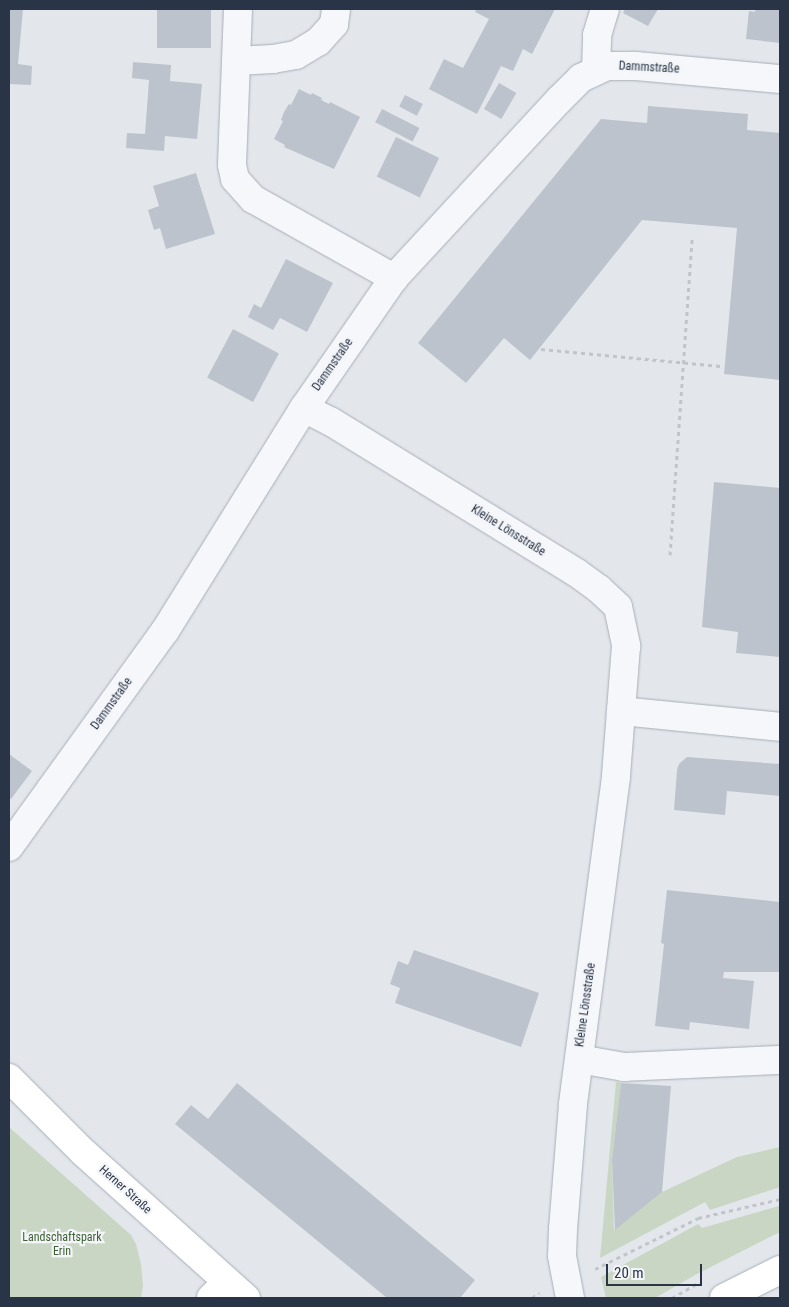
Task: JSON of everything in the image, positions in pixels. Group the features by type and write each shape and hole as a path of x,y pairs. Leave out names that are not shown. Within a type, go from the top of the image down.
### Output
{"main road":[{"name":"Herner Straße","path":"9,1078 228,1293"},
{"path":"724,1298 780,1270"}],"street":[{"path":"238,9 232,165 235,178 253,199 394,278"},
{"path":"236,61 273,60 296,55 318,42 334,24 336,9"},
{"path":"596,70 597,35 605,9"},
{"name":"Dammstraße","path":"9,847 165,631 304,408 394,278 581,78 607,66 636,66 780,79"},
{"name":"Kleine Lönsstraße","path":"304,408 330,421 599,589 618,607 626,646 616,776 579,1059 563,1229 562,1256 570,1298"},
{"path":"620,711 780,727"},
{"path":"579,1059 624,1067 780,1060"}],"path":[{"path":"670,555 692,238"},
{"path":"541,349 682,364 720,366"},
{"path":"610,1262 698,1218 780,1199"},
{"path":"672,1298 687,1289"}],"green space":[{"path":"616,1082 621,1083 612,1159 614,1230 662,1192 737,1157 780,1147 780,1187 710,1210 705,1202 600,1258"},
{"name":"Landschaftspark Erin","path":"9,1127 131,1235 136,1244 141,1264 143,1285 141,1298 9,1298"},
{"path":"779,1206 780,1232 695,1275 655,1298 606,1298 601,1277 698,1224 702,1228"}],"building":[{"path":"9,9 23,9 18,64 32,66 31,85 9,84"},
{"path":"157,9 211,9 211,48 157,48"},
{"path":"477,9 555,9 532,54 523,49 513,71 501,66 477,114 429,89 444,59 463,68 489,19 475,12"},
{"path":"625,9 658,9 648,26 623,13"},
{"path":"755,9 780,9 780,43 746,39 749,11 755,12"},
{"path":"133,62 171,65 170,81 202,84 197,139 165,136 164,151 126,148 127,133 145,134 149,80 132,78"},
{"path":"499,83 516,93 501,119 484,109"},
{"path":"299,89 311,95 312,93 329,104 330,102 360,117 334,169 284,147 285,145 274,139 283,121 281,120 284,112 289,104 291,105"},
{"path":"405,95 423,104 417,116 399,107"},
{"path":"648,106 748,114 747,130 780,133 780,380 724,374 737,228 642,220 530,360 504,338 466,383 418,343 601,119 647,123"},
{"path":"382,109 419,128 413,141 375,122"},
{"path":"396,137 439,158 420,198 377,177"},
{"path":"196,173 215,234 166,249 160,228 154,230 148,210 159,206 153,186"},
{"path":"286,259 333,283 307,332 280,318 273,330 248,317 254,304 261,308"},
{"path":"233,329 279,353 253,402 207,378"},
{"path":"714,482 780,488 780,657 736,653 738,632 702,627"},
{"path":"9,754 32,771 11,799 9,797"},
{"path":"687,757 780,764 780,796 727,791 725,815 674,810 677,770 679,764"},
{"path":"667,890 780,902 780,972 724,972 723,978 754,981 749,1029 690,1022 689,1030 655,1026 664,944 661,943"},
{"path":"414,950 539,993 521,1047 395,1003 400,988 390,984 398,961 408,965"},
{"path":"237,1083 475,1280 460,1298 387,1298 175,1124 191,1105 208,1119"},
{"path":"621,1083 671,1086 662,1192 615,1230 612,1159"}]}
